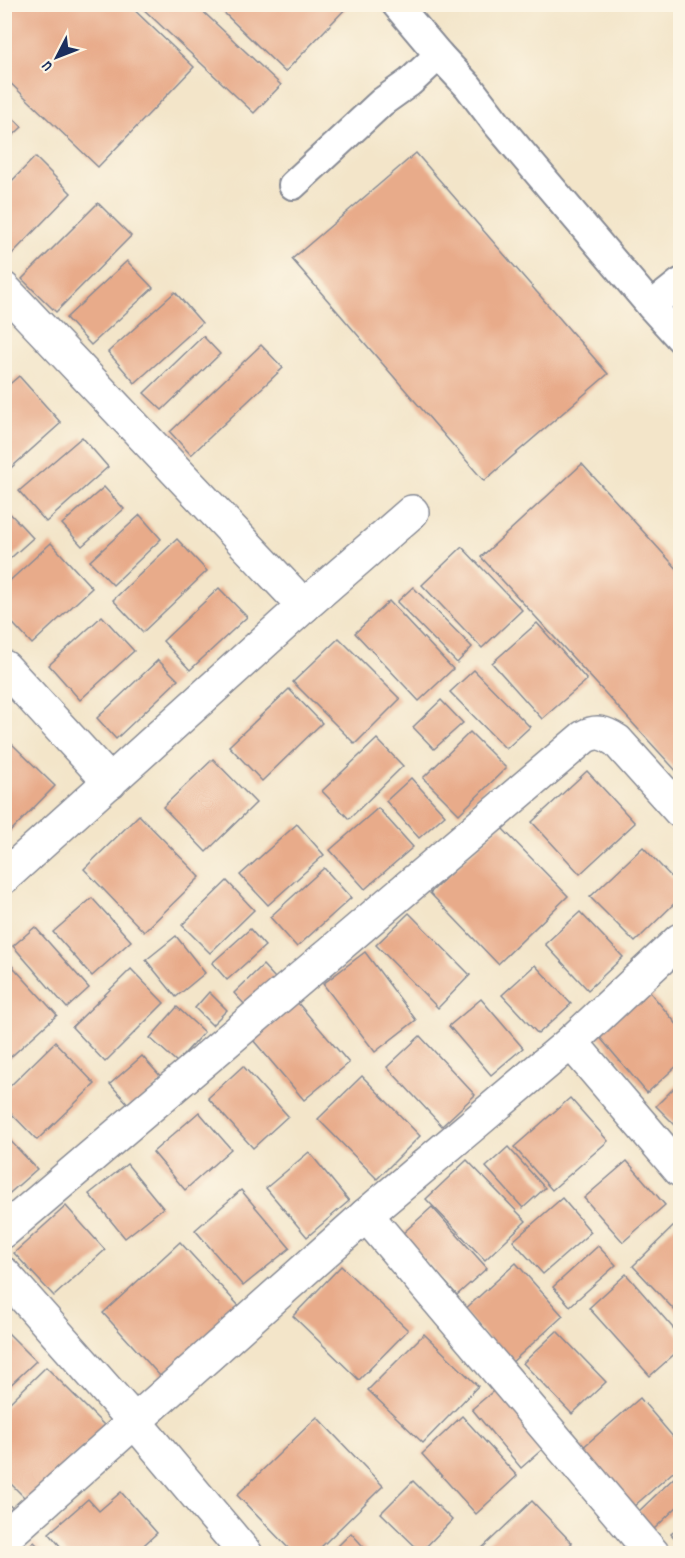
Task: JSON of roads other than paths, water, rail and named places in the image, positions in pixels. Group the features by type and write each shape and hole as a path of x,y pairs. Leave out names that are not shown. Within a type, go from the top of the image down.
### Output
{"street":[{"path":"4,289 304,606"},
{"path":"4,877 304,606 412,512"},
{"path":"4,667 110,782"},
{"path":"4,1231 584,737 591,733 608,734 681,811"},
{"path":"4,1538 366,1215 571,1042 681,940"},
{"path":"571,1042 681,1170"},
{"path":"366,1215 653,1554"},
{"path":"4,1275 135,1422 246,1554"}],"lane":[{"path":"396,4 468,86 496,124 651,306 681,338"},
{"path":"293,185 382,102 410,82 439,55"},
{"path":"651,306 681,283"}]}
